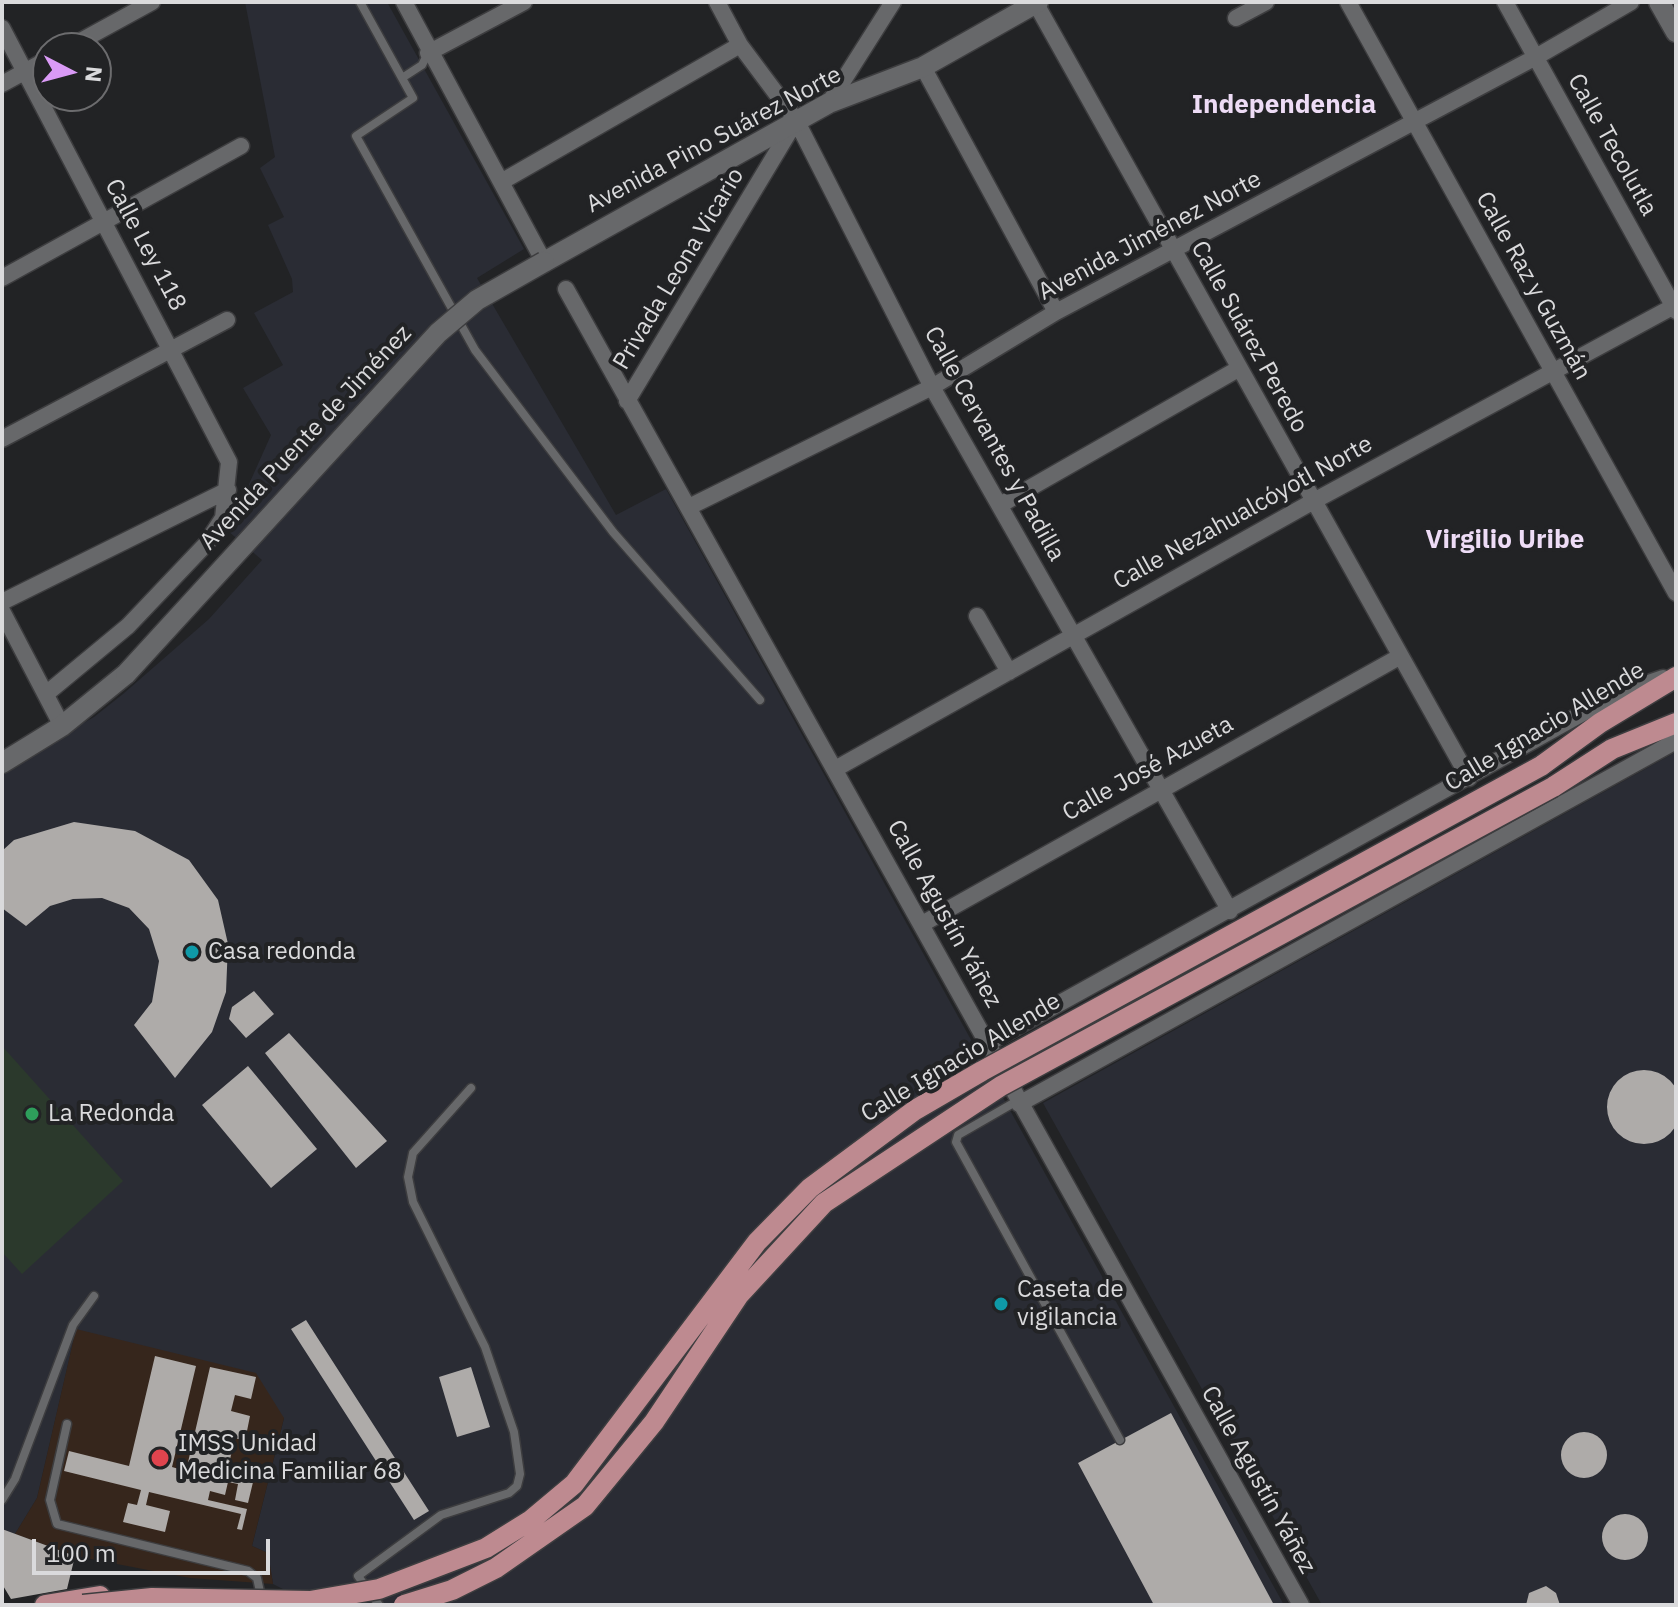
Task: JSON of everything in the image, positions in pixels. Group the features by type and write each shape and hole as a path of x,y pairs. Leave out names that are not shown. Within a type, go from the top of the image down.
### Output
{"main road":[{"name":"Calle Ignacio Allende","path":"83,1605 152,1598 310,1601 379,1589 486,1548 531,1520 574,1484 757,1242 810,1188 915,1110 1541,766 1600,723 1676,675"},
{"name":"Calle Ignacio Allende","path":"404,1605 452,1590 496,1568 585,1506 654,1422 739,1295 824,1203 1001,1086 1553,787 1612,749 1676,723"},
{"path":"45,1605 78,1598 170,1591 264,1604"}],"street":[{"path":"97,32 152,2"},
{"path":"404,2 428,53 544,262"},
{"path":"428,53 524,2"},
{"name":"Calle Cervantes y Padilla","path":"717,2 740,45 796,120 932,387 1230,911"},
{"name":"Avenida Pino Suárez Norte","path":"544,262 796,120 829,103 923,67 1036,2"},
{"name":"Calle Suárez Peredo","path":"1036,2 1312,502 1469,778"},
{"path":"1236,18 1266,2"},
{"name":"Calle Raz y Guzmán","path":"1348,2 1676,593"},
{"name":"Calle Tecolutla","path":"1505,2 1675,307"},
{"name":"Avenida Jiménez Norte","path":"689,507 932,387 1056,312 1536,57 1631,2"},
{"path":"1659,2 1676,32"},
{"path":"829,103 885,7"},
{"name":"Calle Ley 118","path":"2,28 229,462 228,490"},
{"path":"501,182 740,45"},
{"path":"2,84 32,67"},
{"path":"923,67 1056,312"},
{"name":"Privada Leona Vicario","path":"627,401 796,120"},
{"path":"2,278 241,146"},
{"name":"Avenida Puente de Jiménez","path":"2,763 62,726 126,674 438,333 477,300 544,262"},
{"name":"Calle Agustín Yáñez","path":"566,289 837,768 1018,1102 1301,1605"},
{"name":"Calle Nezahualcóyotl Norte","path":"837,768 1551,370 1675,307"},
{"path":"2,439 227,320"},
{"path":"1000,505 1238,369"},
{"path":"2,602 228,490"},
{"path":"46,694 128,626 173,582 206,544 223,518 228,490"},
{"path":"2,611 62,726"},
{"path":"977,616 1009,672"},
{"name":"Calle José Azueta","path":"922,924 1399,657"},
{"name":"Calle Ignacio Allende","path":"988,1043 1619,693 1676,675"},
{"path":"1018,1102 1676,741"}],"lane":[{"path":"360,2 413,98 356,136 475,350 613,532 760,700"},
{"path":"402,78 422,65 428,53"},
{"path":"379,1605 358,1576 441,1515 509,1493 517,1486 520,1474 514,1432 485,1347 413,1202 408,1177 413,1153 471,1088"},
{"path":"1018,1102 958,1135 956,1142 1120,1440"},
{"path":"2,1500 21,1465 73,1325 94,1296"},
{"path":"67,1424 50,1500 57,1524 248,1571 257,1578 264,1604"}],"shaded area":[{"path":"245,2 387,2 524,249 477,278 616,515 666,489 1284,1605 314,1605 273,1584 268,1553 252,1546 284,1418 76,1330 37,1498 15,1534 2,1529 2,769 94,717 123,694 209,619 262,560 228,531 271,435 243,388 283,365 254,313 293,292 292,279 268,225 284,217 260,168 275,157"},
{"path":"1676,752 1676,1605 1322,1605 1043,1103"},
{"name":"IMSS Unidad Medicina Familiar 68","path":"76,1329 256,1373 284,1418 252,1546 268,1553 273,1584 190,1578 75,1556 15,1534 37,1498"}],"green space":[{"name":"La Redonda","path":"2,1046 123,1181 22,1274 2,1252"}],"building":[{"name":"Casa redonda","path":"74,822 135,831 189,860 218,900 228,944 226,992 212,1032 175,1078 134,1025 152,1002 159,961 149,929 129,908 102,898 73,899 50,906 26,926 2,908 2,851 14,840"},
{"path":"254,991 274,1014 246,1038 229,1019 232,1007"},
{"path":"289,1033 387,1141 356,1168 265,1053"},
{"path":"248,1066 317,1149 271,1188 202,1105"},
{"path":"1637,1070 1651,1070 1665,1076 1675,1086 1681,1107 1675,1128 1665,1138 1651,1144 1637,1144 1623,1138 1613,1128 1607,1114 1607,1100 1613,1086 1623,1076"},
{"name":"Caseta de vigilancia","path":"1002,1295 1009,1308 1001,1313 994,1299"},
{"path":"306,1320 429,1511 414,1520 291,1329"},
{"path":"155,1356 196,1366 172,1467 186,1471 210,1367 256,1377 251,1399 235,1395 231,1411 250,1416 245,1441 235,1438 227,1472 254,1478 248,1503 235,1500 238,1484 228,1482 225,1495 210,1491 208,1500 247,1509 242,1530 237,1529 241,1514 149,1492 146,1505 170,1511 165,1532 123,1522 128,1503 137,1505 141,1490 64,1471 69,1451 129,1466"},
{"path":"471,1367 490,1427 457,1437 439,1377"},
{"path":"1171,1413 1274,1605 1154,1605 1078,1463"},
{"path":"1584,1432 1600,1439 1607,1455 1600,1471 1584,1478 1568,1471 1561,1455 1568,1439"},
{"path":"1625,1514 1641,1521 1648,1537 1641,1553 1625,1560 1609,1553 1602,1537 1609,1521"},
{"path":"2,1529 75,1556 67,1589 11,1599 2,1584"},
{"path":"1546,1586 1556,1593 1560,1605 1526,1605 1529,1593"}],"place":[{"name":"Casa redonda","path":"192,952"},
{"name":"La Redonda","path":"32,1114"},
{"name":"Caseta de vigilancia","path":"1001,1304"},
{"name":"IMSS Unidad Medicina Familiar 68","path":"160,1458"}],"district":[{"name":"Independencia","path":"1284,105"},
{"name":"Virgilio Uribe","path":"1505,540"}]}
